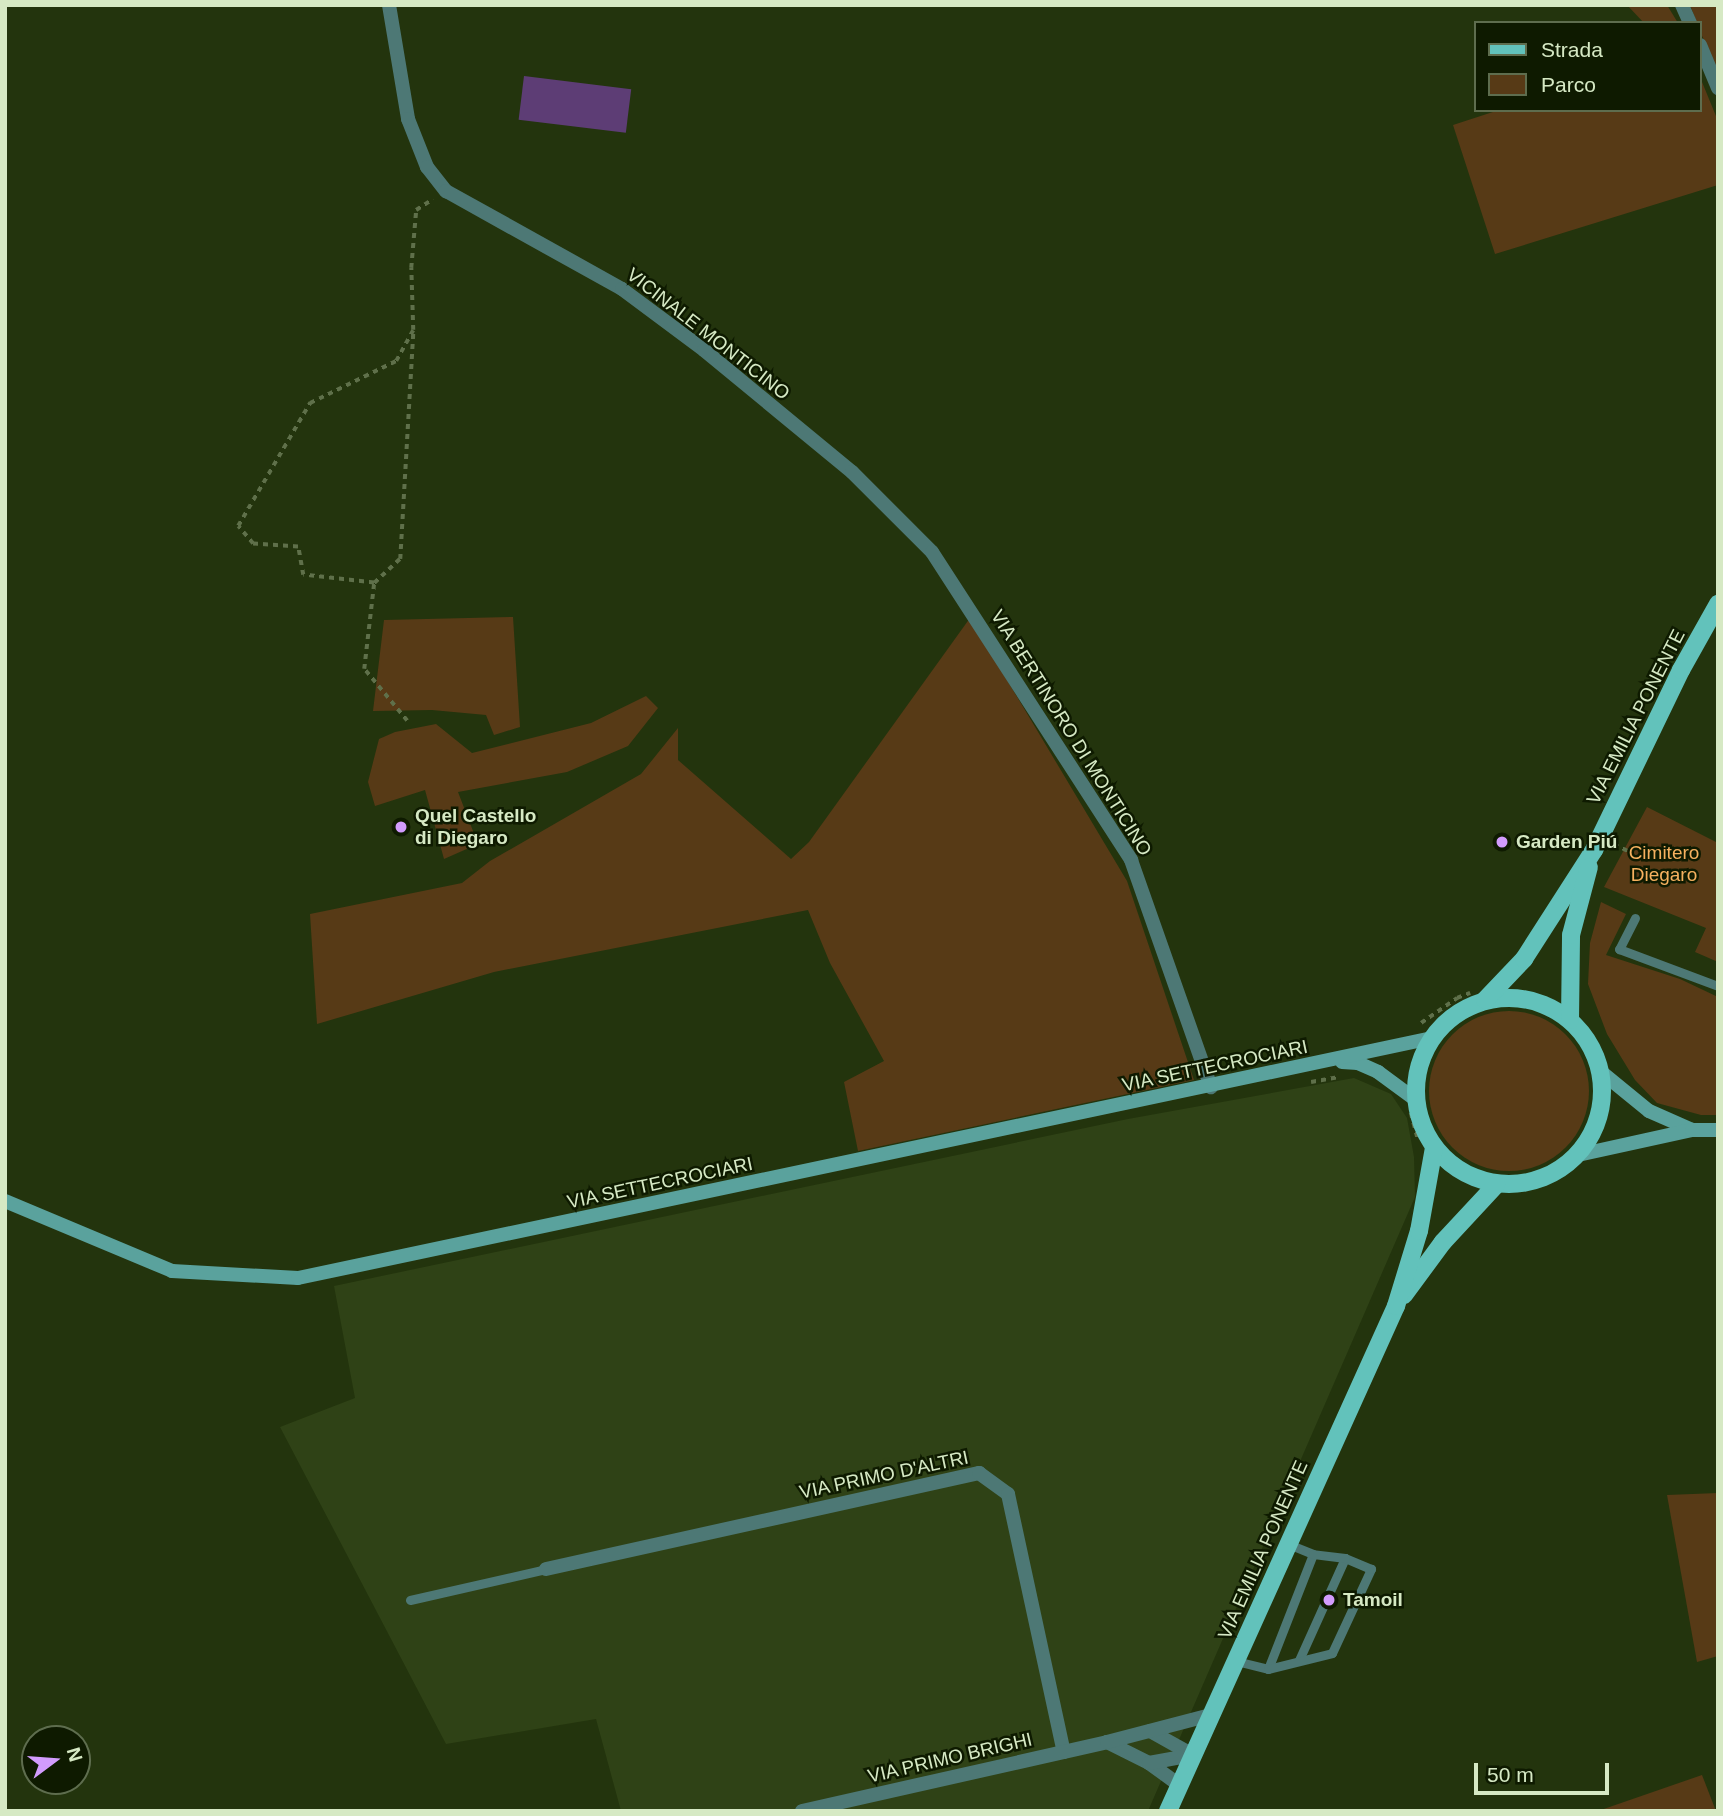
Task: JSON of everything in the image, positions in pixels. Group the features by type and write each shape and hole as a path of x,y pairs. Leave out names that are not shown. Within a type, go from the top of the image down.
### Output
{"main road":[{"name":"VIA EMILIA PONENTE","path":"1483,995 1524,959 1597,843 1681,670 1718,604"},
{"name":"VIA EMILIA PONENTE","path":"1570,1020 1571,935 1597,843"},
{"path":"1483,995 1545,1004 1570,1020 1589,1043 1600,1071 1602,1101 1597,1120 1578,1154 1555,1173 1526,1184 1496,1185 1462,1172 1426,1150 1422,1126 1409,1102 1418,1068 1432,1038 1446,1021 1483,995"},
{"name":"VIA SETTECROCIARI","path":"5,1201 172,1270 298,1278 1211,1087 1432,1038"},
{"name":"VIA SETTECROCIARI","path":"1330,1061 1358,1063 1378,1072 1409,1102"},
{"path":"1600,1071 1649,1111 1692,1130"},
{"path":"1578,1154 1692,1130 1718,1130"},
{"name":"VIA EMILIA PONENTE","path":"1168,1811 1396,1306 1419,1231 1426,1150"},
{"name":"VIA EMILIA PONENTE","path":"1396,1306 1443,1242 1496,1185"}],"street":[{"name":"VICINALE MONTICINO","path":"389,5 408,119 427,167 446,191 622,289 704,350 852,472 932,552 964,600"},
{"path":"1682,5 1689,21"},
{"path":"1702,51 1718,88"},
{"name":"VIA BERTINORO DI MONTICINO","path":"964,600 1130,860 1211,1087"},
{"name":"VIA PRIMO D'ALTRI","path":"546,1569 979,1473 1009,1494 1064,1752"},
{"name":"VIA PRIMO BRIGHI","path":"802,1811 1107,1742 1211,1715"},
{"path":"1150,1731 1193,1755"},
{"path":"1107,1742 1149,1763 1179,1785"},
{"path":"1149,1763 1193,1755"}],"lane":[{"path":"1635,918 1619,949 1718,986"},
{"path":"1236,1661 1268,1669 1332,1653 1371,1569 1346,1558 1313,1554 1288,1544"},
{"path":"1268,1669 1313,1554"},
{"path":"1299,1660 1346,1558"},
{"path":"410,1600 546,1569"}],"path":[{"path":"407,721 364,670 374,583 400,559 413,330 411,268 416,209 446,191"},
{"path":"374,583 303,575 298,547 253,544 238,526 310,403 396,361 413,330"},
{"path":"1597,843 1628,851"},
{"path":"1415,1028 1457,998 1483,995"},
{"path":"1298,1068 1302,1083 1341,1076"},
{"path":"1409,1102 1426,1150"}],"shaded area":[{"path":"524,76 631,89 626,133 519,120"},
{"path":"1354,1078 1391,1094 1407,1118 1414,1157 1415,1197 1148,1811 621,1811 596,1719 446,1744 280,1427 355,1398 334,1286 1128,1119"}],"green space":[{"path":"1627,5 1667,5 1677,21 1642,21"},
{"path":"1690,5 1718,5 1718,74 1702,36 1702,21 1696,21"},
{"path":"1702,82 1718,121 1718,185 1495,254 1453,125 1493,112 1702,112"},
{"path":"513,617 520,727 494,735 486,715 432,710 373,711 384,620"},
{"path":"970,618 1127,881 1194,1080 858,1151 844,1082 884,1061 830,963 808,910 494,972 317,1024 310,914 462,883 490,861 641,774 678,728 678,760 791,859 809,842"},
{"path":"646,696 658,708 628,746 567,772 458,792 478,844 444,859 425,790 375,806 368,782 379,739 395,732 436,724 472,753 591,723"},
{"name":"Cimitero Diegaro","path":"1647,807 1718,843 1718,962 1695,952 1706,928 1604,887"},
{"path":"1601,902 1626,914 1606,955 1680,979 1718,997 1718,1115 1701,1115 1657,1103 1635,1080 1607,1034 1588,984 1590,943"},
{"path":"1509,1011 1539,1017 1565,1035 1583,1061 1589,1091 1583,1121 1565,1147 1539,1165 1509,1171 1479,1165 1453,1147 1435,1121 1429,1091 1435,1061 1453,1035 1479,1017"},
{"path":"1718,1493 1718,1656 1697,1662 1667,1495"},
{"path":"1702,1775 1716,1811 1598,1811"}],"place":[{"name":"Quel Castello di Diegaro","path":"401,827"},
{"name":"Garden Piú","path":"1502,842"},
{"name":"Tamoil","path":"1329,1600"}]}
